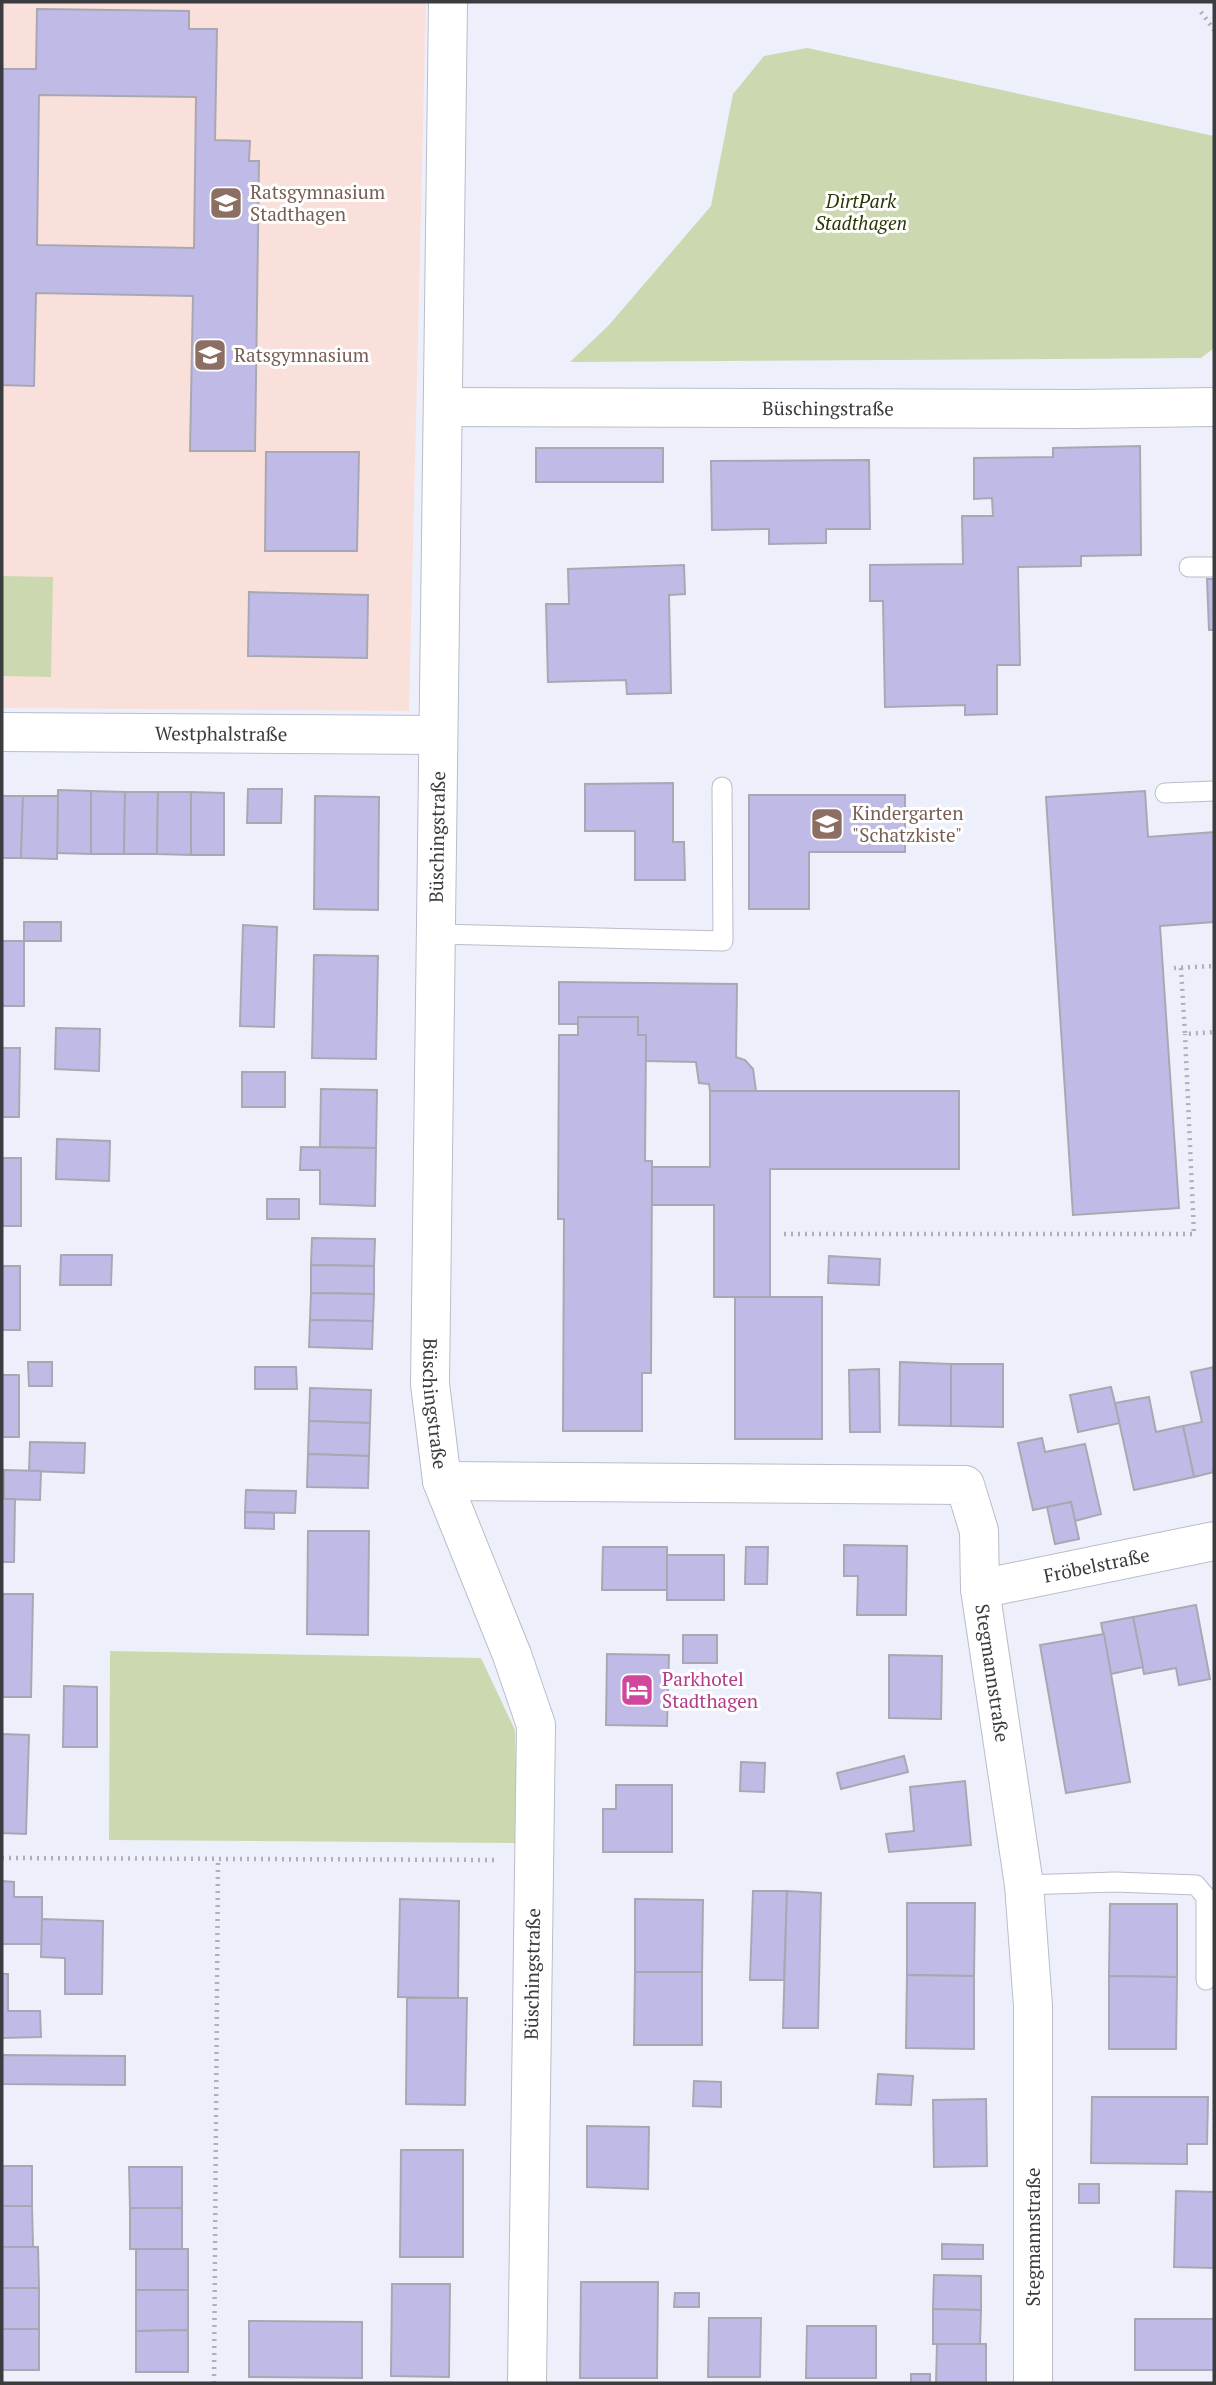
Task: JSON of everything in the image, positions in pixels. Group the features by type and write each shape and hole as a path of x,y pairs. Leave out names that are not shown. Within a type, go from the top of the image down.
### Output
{"street":[{"name":"Büschingstraße","path":"448,2 430,1384 442,1481 512,1655 536,1726 527,2383"},
{"name":"Büschingstraße","path":"443,407 1214,407"},
{"name":"Westphalstraße","path":"2,732 438,735"},
{"name":"Stegmannstraße","path":"442,1481 965,1485 979,1531 980,1589 1024,1885 1033,2006 1033,2383"},
{"name":"Fröbelstraße","path":"980,1589 1214,1541"}],"lane":[{"path":"1189,567 1214,567"},
{"path":"435,934 723,941 722,787"},
{"path":"1165,793 1214,792"},
{"path":"1024,1885 1115,1882 1196,1885 1206,1898 1206,1980"}],"path":[{"path":"1201,12 1214,30"},
{"path":"1174,968 1214,966"},
{"path":"784,1234 1194,1234 1181,968"},
{"path":"1185,1034 1214,1032"},
{"path":"2,1858 534,1860"},
{"path":"214,2383 218,1858"}],"shaded area":[{"name":"Ratsgymnasium","path":"2,2 426,2 409,711 2,708"}],"green space":[{"name":"DirtPark Stadthagen","path":"807,48 1214,136 1214,348 1201,358 570,362 609,325 711,206 733,94 764,56"},
{"path":"2,576 53,577 51,677 2,676"},
{"path":"110,1651 481,1658 515,1730 518,1843 109,1840"}],"building":[{"name":"Ratsgymnasium Stadthagen","path":"37,9 189,11 189,29 217,29 215,140 250,141 249,161 259,161 255,451 190,451 193,296 36,293 34,386 2,385 2,69 36,69","holes":["39,95 196,97 194,248 37,245"]},
{"path":"1140,446 1141,555 1081,556 1081,566 1018,567 1020,665 997,665 997,714 965,715 965,705 885,707 883,601 870,601 870,565 963,564 962,516 993,516 992,498 974,499 974,458 1053,457 1053,448"},
{"path":"536,448 663,448 663,482 536,482"},
{"path":"266,452 359,452 357,551 265,551"},
{"path":"869,460 870,529 826,529 826,543 769,544 769,529 712,530 711,461"},
{"path":"684,565 685,594 669,595 671,693 627,694 626,680 548,682 546,604 569,604 568,569"},
{"path":"1207,579 1214,579 1214,630 1209,630"},
{"path":"249,592 368,595 367,658 248,656"},
{"path":"673,783 673,842 684,842 685,880 635,880 635,831 585,831 585,784"},
{"path":"248,789 282,789 281,823 247,823"},
{"path":"58,790 91,791 91,854 57,853"},
{"path":"91,791 125,792 124,854 91,854"},
{"path":"1145,791 1148,837 1214,832 1214,922 1160,926 1179,1208 1073,1215 1046,797"},
{"path":"125,792 158,792 157,854 124,854"},
{"path":"158,792 191,792 191,855 157,854"},
{"path":"191,792 224,793 224,855 191,855"},
{"name":"Kindergarten \"Schatzkiste\"","path":"749,795 905,795 905,852 809,852 809,909 749,909"},
{"path":"2,796 23,796 21,858 2,858"},
{"path":"23,796 58,796 57,859 21,858"},
{"path":"315,796 379,797 378,910 314,909"},
{"path":"24,922 61,922 61,941 24,941"},
{"path":"243,925 277,927 274,1027 240,1026"},
{"path":"2,941 24,941 24,1006 2,1006"},
{"path":"314,955 378,956 376,1059 312,1058"},
{"path":"559,982 737,984 736,1057 745,1060 753,1069 756,1091 710,1091 709,1084 699,1083 696,1062 646,1061 646,1035 638,1035 638,1017 578,1017 578,1024 559,1024"},
{"path":"578,1017 638,1017 638,1035 646,1035 645,1161 652,1161 651,1373 642,1373 642,1431 563,1431 564,1219 558,1219 559,1035 578,1035"},
{"path":"56,1028 100,1029 99,1071 55,1069"},
{"path":"2,1048 20,1048 19,1117 2,1117"},
{"path":"242,1072 285,1072 285,1107 242,1107"},
{"path":"321,1089 377,1090 376,1148 320,1147"},
{"path":"710,1091 959,1091 959,1169 770,1169 770,1297 714,1297 714,1205 652,1205 652,1167 710,1167"},
{"path":"57,1139 110,1141 109,1181 56,1179"},
{"path":"301,1147 376,1148 375,1206 320,1204 320,1170 300,1170"},
{"path":"2,1158 21,1158 21,1226 2,1226"},
{"path":"267,1199 299,1199 299,1219 267,1219"},
{"path":"312,1238 375,1239 374,1266 311,1265"},
{"path":"61,1255 112,1255 111,1285 60,1285"},
{"path":"829,1256 880,1259 879,1285 828,1283"},
{"path":"311,1265 374,1266 374,1294 311,1293"},
{"path":"2,1266 20,1266 20,1330 2,1330"},
{"path":"311,1293 374,1294 373,1321 310,1320"},
{"path":"735,1297 822,1297 822,1439 735,1439"},
{"path":"310,1320 373,1321 372,1349 309,1347"},
{"path":"28,1362 52,1362 52,1386 29,1386"},
{"path":"900,1362 951,1364 951,1426 899,1425"},
{"path":"951,1364 1003,1364 1003,1427 951,1426"},
{"path":"255,1367 296,1367 297,1389 255,1389"},
{"path":"1214,1367 1214,1472 1194,1477 1183,1426 1202,1422 1191,1372"},
{"path":"879,1369 880,1432 850,1432 849,1370"},
{"path":"2,1375 19,1375 19,1437 2,1437"},
{"path":"1111,1387 1120,1423 1078,1432 1070,1395"},
{"path":"310,1388 371,1390 370,1423 309,1421"},
{"path":"1149,1397 1156,1432 1183,1426 1194,1477 1134,1490 1115,1403"},
{"path":"309,1421 370,1423 369,1456 308,1454"},
{"path":"1042,1438 1045,1452 1085,1444 1101,1514 1075,1521 1071,1502 1033,1510 1018,1443"},
{"path":"30,1442 85,1443 84,1473 29,1471"},
{"path":"308,1454 369,1456 368,1488 307,1487"},
{"path":"4,1470 41,1471 40,1500 4,1499"},
{"path":"246,1490 296,1491 295,1513 245,1512"},
{"path":"2,1499 15,1499 14,1562 2,1562"},
{"path":"1071,1502 1079,1539 1055,1544 1047,1507"},
{"path":"245,1512 274,1513 274,1529 245,1528"},
{"path":"308,1531 369,1531 368,1635 307,1634"},
{"path":"844,1545 907,1546 906,1615 857,1615 858,1576 844,1576"},
{"path":"603,1547 667,1547 667,1590 602,1590"},
{"path":"746,1547 768,1547 767,1584 745,1584"},
{"path":"667,1555 724,1555 724,1600 667,1600"},
{"path":"2,1594 33,1594 31,1697 2,1697"},
{"path":"1196,1605 1210,1679 1179,1685 1176,1668 1144,1674 1133,1617"},
{"path":"1133,1617 1143,1667 1111,1674 1101,1623"},
{"path":"1104,1634 1130,1782 1066,1793 1040,1645"},
{"path":"683,1635 717,1635 717,1663 683,1663"},
{"name":"Parkhotel Stadthagen","path":"607,1654 669,1655 667,1726 606,1725"},
{"path":"889,1655 942,1656 941,1719 889,1718"},
{"path":"64,1686 97,1687 97,1747 63,1747"},
{"path":"2,1734 29,1735 26,1834 2,1833"},
{"path":"904,1756 908,1772 841,1789 837,1773"},
{"path":"741,1762 765,1763 764,1792 740,1791"},
{"path":"965,1781 971,1845 889,1852 886,1834 914,1831 910,1787"},
{"path":"616,1785 672,1785 672,1852 603,1852 603,1809 616,1809"},
{"path":"2,1881 14,1882 14,1897 42,1897 42,1944 2,1944"},
{"path":"753,1891 787,1891 784,1980 750,1980"},
{"path":"787,1891 821,1893 818,2028 783,2028"},
{"path":"400,1899 459,1901 458,1998 398,1997"},
{"path":"635,1899 703,1900 702,1972 635,1972"},
{"path":"907,1903 975,1903 974,1976 907,1975"},
{"path":"1110,1904 1177,1904 1177,1977 1109,1976"},
{"path":"42,1919 103,1921 102,1994 65,1994 65,1958 41,1957"},
{"path":"635,1972 702,1972 702,2045 634,2045"},
{"path":"2,1974 8,1974 8,2011 40,2011 41,2037 2,2038"},
{"path":"907,1975 974,1976 974,2049 906,2048"},
{"path":"1109,1976 1177,1977 1176,2049 1109,2049"},
{"path":"407,1998 467,1998 465,2105 406,2104"},
{"path":"2,2055 125,2056 125,2085 2,2084"},
{"path":"878,2074 913,2076 911,2105 876,2104"},
{"path":"694,2081 721,2082 721,2107 693,2106"},
{"path":"1092,2097 1208,2097 1207,2144 1187,2144 1187,2164 1091,2163"},
{"path":"986,2099 987,2166 934,2167 933,2100"},
{"path":"587,2126 649,2127 648,2189 587,2187"},
{"path":"401,2150 463,2150 463,2257 400,2257"},
{"path":"2,2166 32,2166 32,2206 2,2206"},
{"path":"129,2167 182,2167 182,2208 130,2208"},
{"path":"1079,2184 1099,2184 1099,2203 1079,2203"},
{"path":"1176,2191 1214,2192 1214,2268 1174,2267"},
{"path":"2,2206 32,2206 33,2247 2,2247"},
{"path":"130,2208 182,2208 182,2249 130,2249"},
{"path":"942,2244 983,2245 983,2259 942,2259"},
{"path":"2,2247 38,2247 39,2288 2,2288"},
{"path":"136,2249 188,2249 188,2290 136,2290"},
{"path":"934,2275 981,2276 981,2310 933,2309"},
{"path":"581,2282 658,2282 657,2378 580,2378"},
{"path":"392,2284 450,2284 449,2377 391,2376"},
{"path":"2,2288 39,2288 39,2329 2,2329"},
{"path":"136,2290 188,2290 188,2330 136,2331"},
{"path":"675,2293 699,2293 699,2307 674,2307"},
{"path":"933,2309 981,2310 980,2344 933,2344"},
{"path":"709,2318 761,2318 760,2377 708,2377"},
{"path":"1135,2319 1214,2319 1214,2370 1135,2370"},
{"path":"249,2321 362,2322 362,2378 249,2377"},
{"path":"807,2326 876,2326 876,2378 806,2378"},
{"path":"2,2329 39,2329 39,2370 2,2370"},
{"path":"188,2330 188,2372 136,2372 136,2331"},
{"path":"937,2344 986,2344 986,2383 936,2383"},
{"path":"911,2374 930,2374 930,2383 911,2383"}],"place":[{"name":"Ratsgymnasium Stadthagen","path":"226,203"},
{"name":"Ratsgymnasium","path":"210,355"},
{"name":"Kindergarten \"Schatzkiste\"","path":"827,824"},
{"name":"Parkhotel Stadthagen","path":"637,1690"}]}
